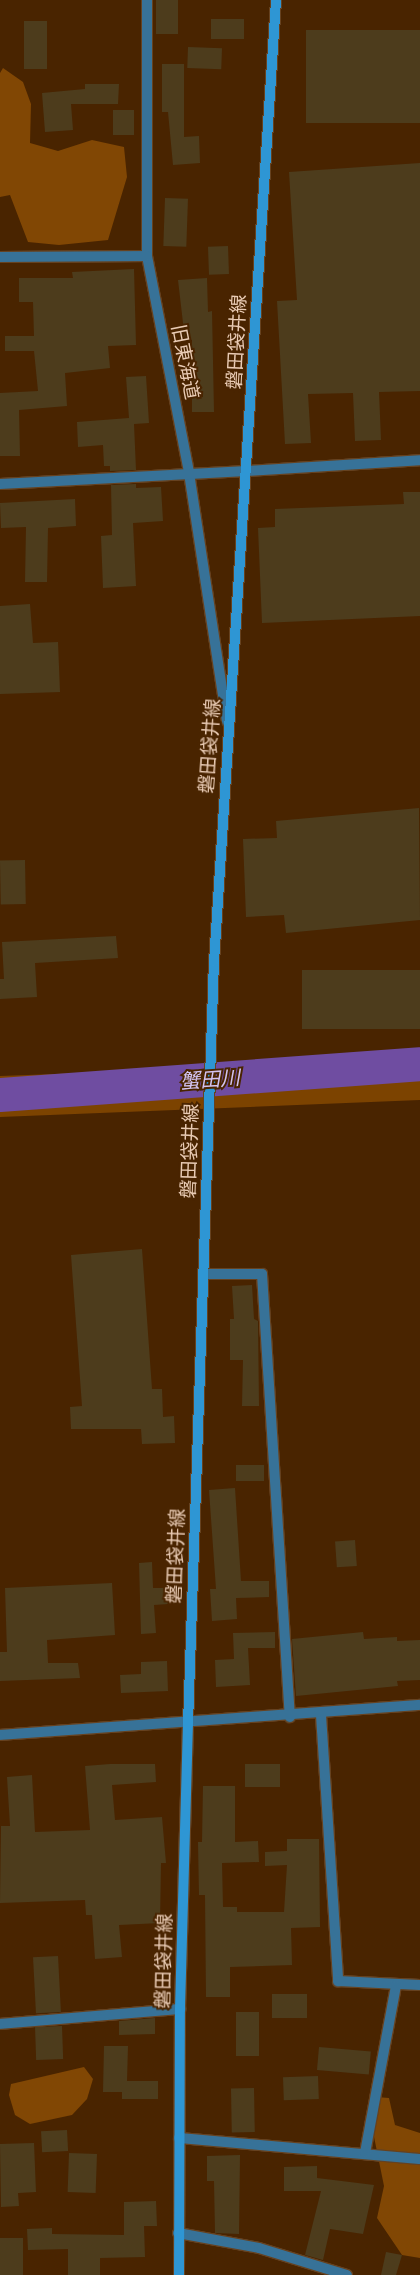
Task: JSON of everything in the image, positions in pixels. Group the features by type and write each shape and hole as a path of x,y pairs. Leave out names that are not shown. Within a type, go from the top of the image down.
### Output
{"main road":[{"name":"磐田袋井線","path":"179,2275 180,2008 210,1066 228,727 247,471 276,0"}],"street":[{"name":"旧東海道","path":"148,0 147,256 189,473 228,727"},
{"path":"0,256 147,256"},
{"path":"0,484 420,460"},
{"path":"203,1274 262,1274 290,1717"},
{"path":"0,1735 321,1715 420,1705"},
{"path":"321,1715 338,1981 396,1986 420,1985"},
{"path":"365,2153 396,1986"},
{"path":"0,2024 180,2008"},
{"path":"179,2138 365,2153 420,2160"},
{"path":"178,2233 259,2248 347,2275"}],"shaded area":[{"path":"3,68 23,82 31,104 30,143 58,151 92,140 124,147 127,177 108,240 59,245 28,242 10,195 0,197 0,73"},
{"path":"420,1052 420,1100 0,1117 0,1076 302,1065"},
{"path":"84,2067 93,2079 87,2099 72,2115 30,2124 15,2115 9,2095 11,2084"},
{"path":"376,2097 389,2098 395,2125 420,2133 420,2258 402,2255 377,2218 384,2186 371,2122"}],"building":[{"path":"156,0 178,0 178,34 156,34"},
{"path":"211,19 244,19 244,39 211,39"},
{"path":"24,21 47,21 47,69 24,69"},
{"path":"306,30 420,30 420,123 306,123"},
{"path":"188,47 222,48 221,69 187,68"},
{"path":"162,64 184,64 184,137 199,136 200,163 173,165 168,112 162,112"},
{"path":"85,84 119,84 118,104 71,104 73,130 45,132 42,93 85,89"},
{"path":"113,110 134,110 134,135 113,135"},
{"path":"420,163 420,391 379,392 381,440 355,441 353,393 308,394 311,443 285,444 277,301 297,300 289,172"},
{"path":"165,198 188,199 186,247 163,246"},
{"path":"228,246 229,274 209,275 208,247"},
{"path":"134,269 136,345 108,346 110,368 65,373 67,406 19,410 20,456 0,456 0,393 38,391 34,351 5,351 5,336 34,336 33,302 19,302 19,278 73,278 72,272"},
{"path":"207,278 208,312 212,311 214,412 192,412 192,340 185,340 178,280"},
{"path":"146,376 149,423 134,424 136,470 110,471 110,466 104,466 103,445 78,447 77,422 129,418 126,377"},
{"path":"136,484 136,488 161,487 163,521 133,523 136,586 103,588 101,536 112,535 111,485"},
{"path":"403,492 420,492 420,616 262,623 258,528 275,527 275,509 404,504"},
{"path":"75,499 76,526 48,528 47,582 25,582 26,527 1,528 0,503"},
{"path":"30,604 33,643 58,642 60,692 0,694 0,606"},
{"path":"419,808 420,920 286,933 284,915 246,917 243,839 277,838 276,821"},
{"path":"0,860 25,860 26,904 1,904"},
{"path":"116,936 118,958 35,963 37,997 0,999 0,979 4,979 2,942"},
{"path":"302,970 420,970 420,1029 302,1029"},
{"path":"142,1249 152,1389 162,1389 163,1417 174,1416 175,1443 142,1444 141,1429 71,1429 70,1407 82,1406 71,1255"},
{"path":"252,1285 254,1319 258,1321 259,1406 242,1406 243,1360 230,1360 230,1319 234,1319 232,1286"},
{"path":"236,1465 264,1465 264,1481 236,1481"},
{"path":"235,1488 241,1581 269,1581 269,1597 236,1598 237,1619 212,1621 210,1589 216,1589 209,1490"},
{"path":"355,1540 357,1566 337,1567 335,1541"},
{"path":"152,1562 153,1588 168,1588 168,1604 154,1605 156,1633 141,1634 139,1563"},
{"path":"112,1583 115,1635 47,1640 48,1663 78,1663 80,1678 0,1681 0,1652 7,1652 5,1588"},
{"path":"275,1632 275,1648 248,1648 250,1685 216,1687 215,1660 234,1659 233,1633"},
{"path":"363,1632 364,1639 397,1637 397,1641 420,1640 420,1680 397,1681 398,1686 296,1696 292,1639"},
{"path":"167,1661 168,1691 121,1693 120,1675 141,1674 141,1662"},
{"path":"155,1764 156,1782 112,1785 115,1820 162,1817 166,1863 161,1863 160,1923 119,1925 122,1957 95,1959 92,1915 86,1915 85,1900 0,1903 1,1826 10,1826 7,1777 32,1775 35,1832 90,1830 85,1766"},
{"path":"245,1764 280,1764 280,1787 245,1787"},
{"path":"203,1786 235,1786 235,1842 258,1841 259,1862 222,1863 223,1907 237,1907 237,1912 284,1912 287,1865 265,1866 265,1852 287,1851 287,1839 319,1839 320,1927 291,1928 292,1965 230,1967 230,1997 206,1997 205,1895 199,1895 198,1842 202,1842"},
{"path":"58,1956 61,2012 36,2013 33,1957"},
{"path":"272,1994 307,1994 307,2018 272,2018"},
{"path":"236,2012 259,2012 259,2056 236,2056"},
{"path":"155,2018 155,2034 119,2035 119,2021"},
{"path":"62,2026 63,2059 36,2060 35,2027"},
{"path":"104,2046 128,2046 127,2081 158,2081 158,2099 122,2099 122,2092 103,2092"},
{"path":"319,2047 371,2052 369,2074 317,2070"},
{"path":"318,2076 319,2099 284,2100 283,2077"},
{"path":"231,2088 254,2088 255,2132 232,2132"},
{"path":"67,2130 68,2151 42,2152 41,2131"},
{"path":"34,2143 36,2192 18,2193 19,2206 1,2207 0,2144"},
{"path":"69,2153 97,2154 96,2193 68,2192"},
{"path":"240,2155 239,2234 215,2233 214,2181 207,2181 207,2156"},
{"path":"317,2166 317,2178 374,2185 363,2234 330,2229 323,2260 305,2255 321,2191 284,2191 284,2167"},
{"path":"156,2201 157,2226 144,2226 145,2257 100,2258 100,2275 68,2275 68,2249 28,2250 27,2229 52,2228 52,2234 124,2235 124,2202"},
{"path":"0,2238 23,2238 23,2275 0,2275"},
{"path":"386,2252 402,2255 396,2275 381,2275"}],"waterway":[{"name":"蟹田川","path":"0,1095 420,1064"}]}
